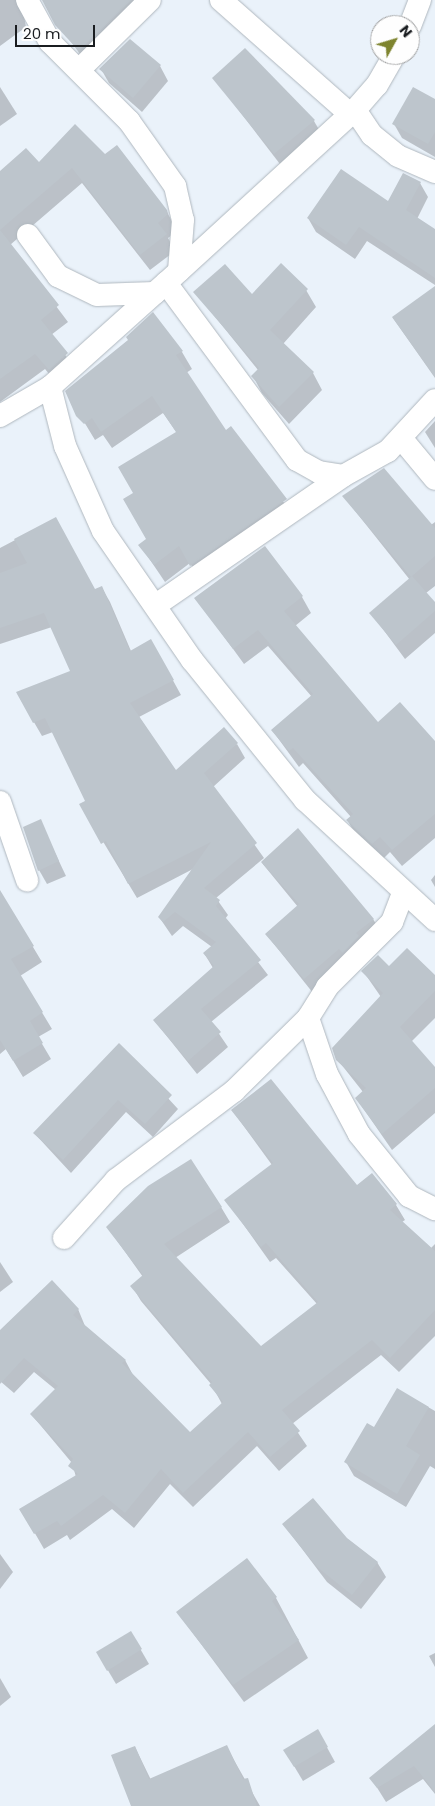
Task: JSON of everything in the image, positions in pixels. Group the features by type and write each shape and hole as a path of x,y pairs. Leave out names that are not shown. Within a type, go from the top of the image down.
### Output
{"street":[{"path":"27,0 50,42 80,69 129,121 175,186 182,220 167,282 297,460 319,472 343,476"},
{"path":"80,69 150,0"},
{"path":"221,0 353,112 372,135 398,156 435,172"},
{"path":"414,15 420,0"},
{"path":"0,416 50,387 167,282 353,112 377,85 388,65"},
{"path":"28,235 58,276 96,294 167,282"},
{"path":"50,387 66,446 103,531 244,728 305,800 403,894 435,920"},
{"path":"156,605 343,476 388,451 435,400"},
{"path":"401,438 435,479"},
{"path":"0,802 27,880"},
{"path":"64,1238 116,1180 234,1091 308,1018 327,988 392,922 403,894"},
{"path":"308,1018 327,1074 359,1134 409,1196 435,1209"}],"building":[{"path":"42,0 131,0 79,51 55,25"},
{"path":"130,39 161,65 133,98 99,69"},
{"path":"245,48 315,120 274,154 212,78"},
{"path":"413,87 435,99 435,132 428,144 392,124"},
{"path":"75,124 105,154 117,145 167,210 168,214 158,223 167,234 140,255 72,168 0,230 0,171 26,148 39,162"},
{"path":"341,169 388,201 403,173 421,182 406,210 435,229 435,278 359,227 346,245 307,218"},
{"path":"0,230 59,305 41,320 68,353 49,370 35,354 0,379"},
{"path":"281,263 308,289 270,330 314,372 279,407 251,376 259,368 193,292 225,264 252,294"},
{"path":"435,286 435,377 392,317"},
{"path":"153,312 183,351 176,355 226,430 231,426 287,499 190,566 179,546 154,565 138,545 146,539 123,499 133,493 118,467 176,432 152,396 101,432 92,418 84,424 76,416 65,391 128,340 126,337"},
{"path":"384,468 435,528 435,556 411,577 342,496"},
{"path":"56,517 95,589 102,586 130,651 151,639 174,680 130,703 176,770 224,727 238,743 204,773 257,843 204,888 220,900 216,906 261,960 201,1009 221,1032 188,1061 153,1020 214,966 203,953 216,942 175,912 163,922 158,917 211,842 128,884 106,841 101,844 79,804 85,801 45,718 33,723 16,692 70,671 44,613 0,628 0,573 27,563 14,539"},
{"path":"265,546 303,596 284,611 378,722 400,702 435,741 435,814 392,850 380,837 372,844 346,820 353,814 293,748 289,751 271,730 313,694 258,630 233,649 194,598"},
{"path":"412,576 435,602 435,611 396,645 369,613"},
{"path":"41,819 59,861 38,871 23,827"},
{"path":"298,828 374,919 356,933 359,936 343,953 339,949 304,979 265,934 299,904 261,862"},
{"path":"0,890 34,946 11,959 43,1012 30,1021 43,1043 13,1061 0,1040"},
{"path":"407,948 435,975 435,991 400,1027 435,1067 435,1088 382,1134 355,1098 366,1088 336,1060 332,1048 383,993 361,971 378,955 389,966"},
{"path":"119,1043 172,1095 145,1124 118,1100 63,1160 33,1133"},
{"path":"271,1079 357,1185 372,1173 397,1204 390,1210 435,1251 435,1310 390,1358 372,1340 282,1410 300,1431 270,1457 248,1432 183,1493 161,1469 125,1513 103,1495 61,1526 57,1521 34,1534 19,1509 78,1474 68,1466 73,1459 30,1414 58,1386 24,1358 0,1384 0,1330 52,1280 79,1309 73,1315 126,1360 122,1363 190,1432 223,1402 209,1385 212,1382 130,1286 143,1275 106,1227 148,1186 191,1159 222,1207 164,1244 261,1346 318,1302 266,1243 261,1247 224,1200 273,1163 231,1110"},
{"path":"397,1388 429,1407 406,1446 420,1455 397,1494 344,1462 367,1423 374,1427"},
{"path":"313,1498 347,1538 378,1562 352,1595 317,1567 282,1524"},
{"path":"247,1558 277,1597 272,1601 299,1640 233,1685 176,1612"},
{"path":"131,1631 142,1649 107,1671 96,1652"},
{"path":"435,1724 435,1792 414,1766 377,1788 369,1778"},
{"path":"318,1729 328,1747 294,1767 283,1750"},
{"path":"227,1745 243,1779 248,1778 257,1806 131,1806 111,1755 135,1746 149,1779"}]}
